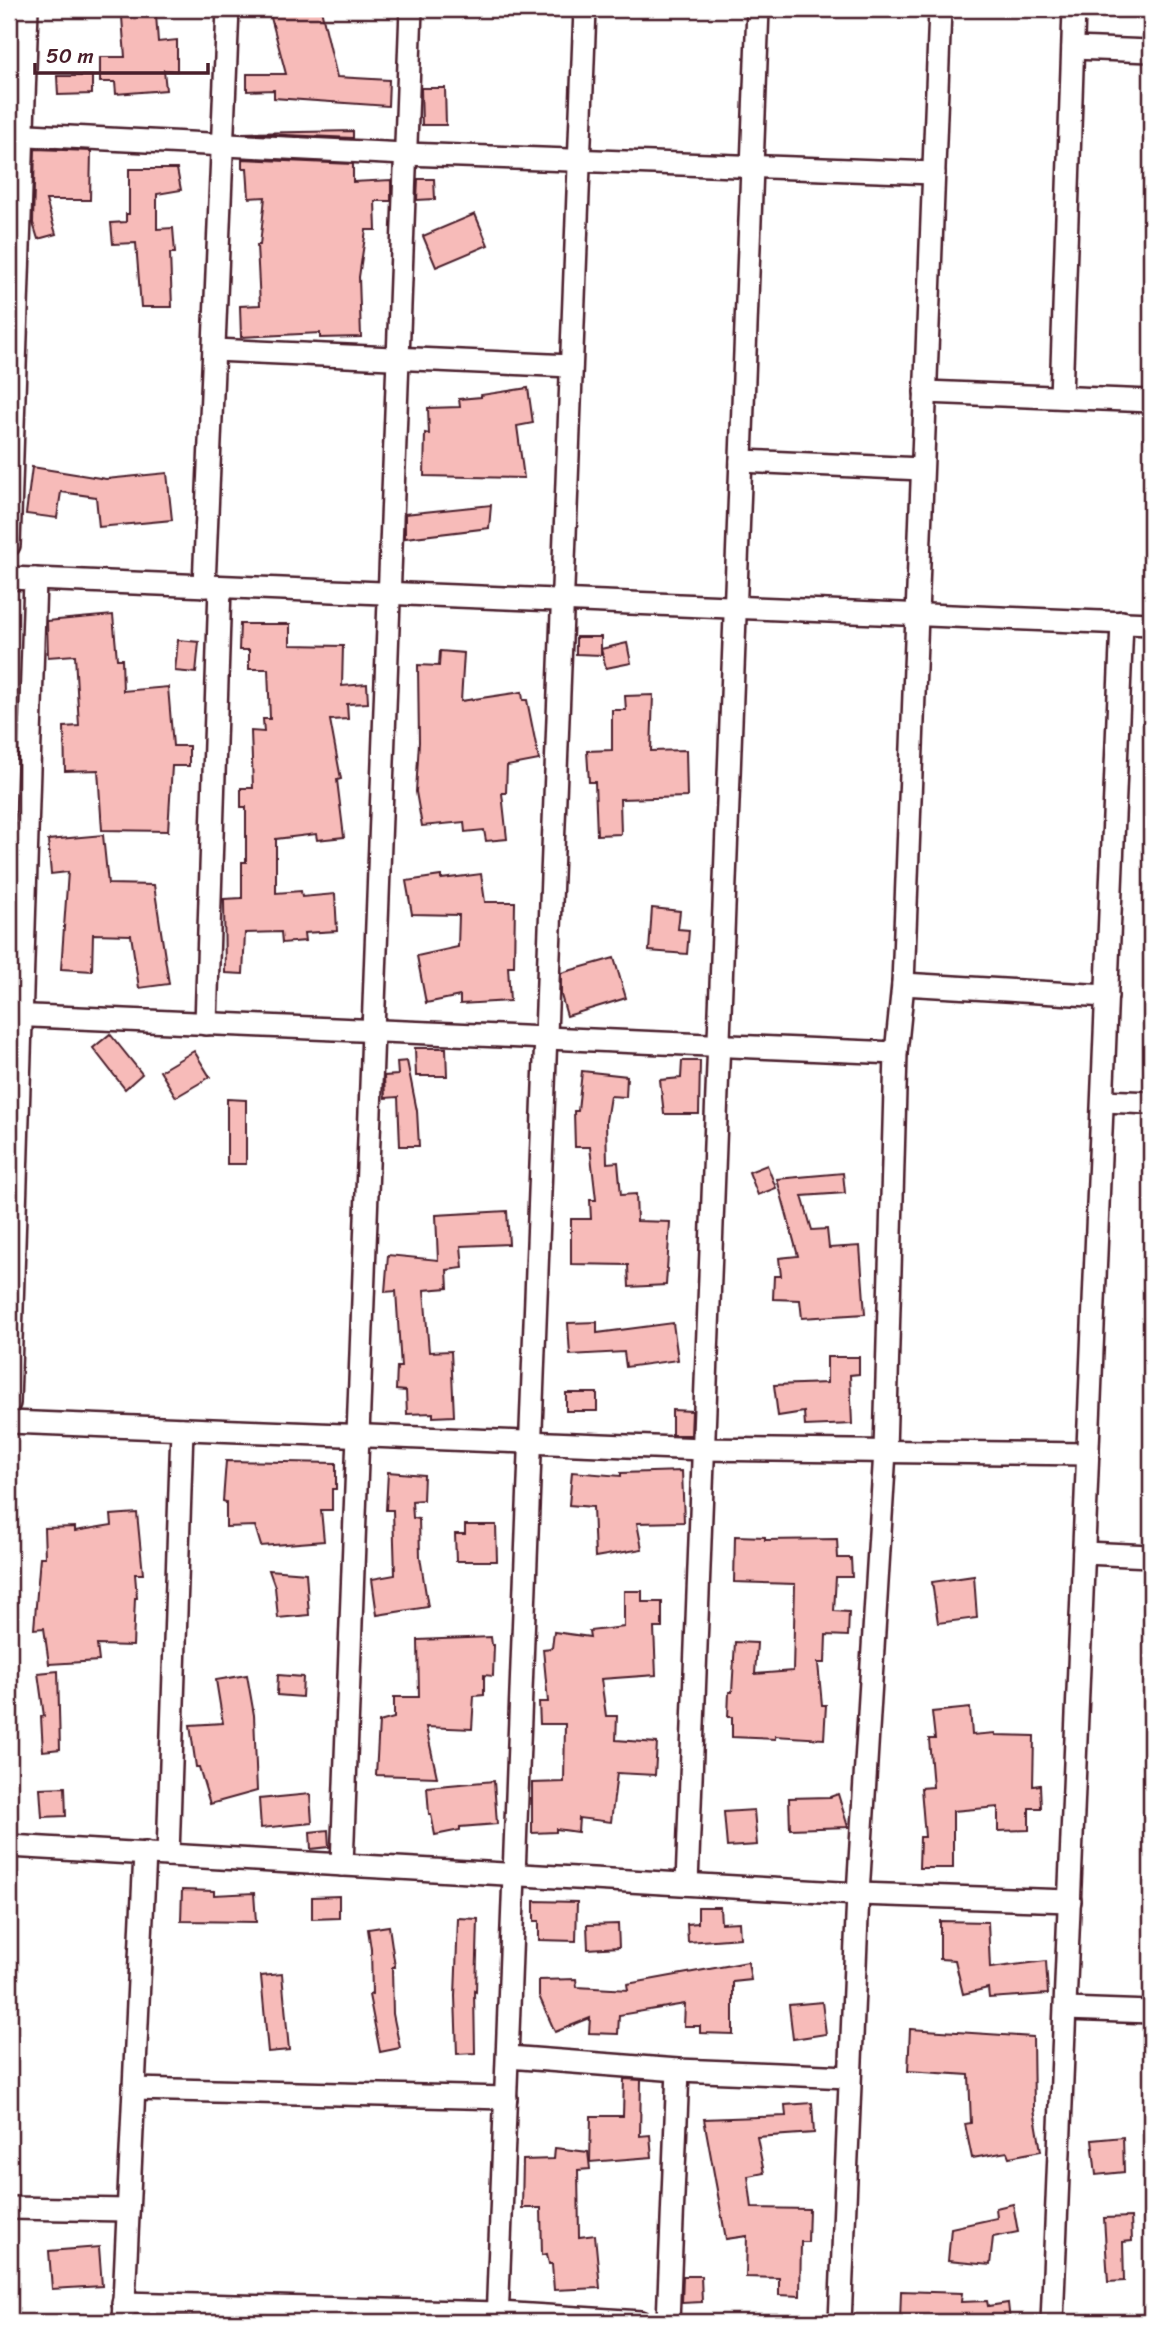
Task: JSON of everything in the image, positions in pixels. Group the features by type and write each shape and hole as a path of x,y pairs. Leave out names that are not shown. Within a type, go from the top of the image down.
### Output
{"street":[{"path":"9,545 15,134 26,9"},
{"path":"206,1024 214,350 228,9"},
{"path":"342,1865 411,9"},
{"path":"497,2318 585,9"},
{"path":"687,1884 758,9"},
{"path":"839,2322 858,1894 884,1451 896,1053 903,984 940,9"},
{"path":"1060,397 1074,9"},
{"path":"1073,48 1151,51"},
{"path":"15,134 405,154 934,173"},
{"path":"214,350 571,366"},
{"path":"925,392 1151,401"},
{"path":"741,461 922,469"},
{"path":"9,578 1151,624"},
{"path":"9,1403 15,1015 35,579"},
{"path":"1052,2322 1122,622"},
{"path":"903,984 1107,996"},
{"path":"15,1015 896,1053"},
{"path":"1103,1101 1151,1103"},
{"path":"9,1422 703,1449 1088,1454"},
{"path":"168,1855 183,1429"},
{"path":"1084,1553 1151,1556"},
{"path":"9,1846 858,1894 1070,1901"},
{"path":"145,1853 123,2313 641,2322"},
{"path":"1066,2009 1151,2012"},
{"path":"508,2057 678,2070 849,2077"},
{"path":"668,2322 678,2070"},
{"path":"134,2089 506,2098"},
{"path":"9,2208 128,2210"}],"building":[{"path":"321,9 337,77 389,80 388,106 274,98 274,90 247,91 247,74 286,74 269,10"},
{"path":"156,15 158,42 177,40 177,71 164,70 166,90 116,94 115,82 100,82 100,57 125,57 122,17"},
{"path":"57,76 92,76 92,94 58,95"},
{"path":"421,88 445,88 446,125 422,125"},
{"path":"353,131 353,138 242,133"},
{"path":"35,149 91,151 90,200 46,200 56,234 38,239 33,223"},
{"path":"242,159 353,164 353,182 391,180 391,201 375,201 376,230 366,230 359,277 361,337 320,338 320,333 241,337 240,306 260,305 257,245 260,245 265,197 249,198 247,168 242,168"},
{"path":"129,169 177,169 181,190 157,194 157,229 173,228 175,253 170,253 172,307 141,307 136,243 113,244 111,223 126,222 126,214 129,214"},
{"path":"418,179 434,179 435,199 417,200"},
{"path":"475,214 488,245 436,267 423,236"},
{"path":"528,388 533,423 517,426 524,478 424,476 425,433 429,434 428,408 460,407 459,399"},
{"path":"32,467 106,479 167,473 172,520 99,527 96,497 61,492 57,518 26,514"},
{"path":"491,505 489,528 405,538 405,514"},
{"path":"113,615 117,659 122,659 123,691 168,687 173,746 189,746 189,766 172,766 168,831 102,830 98,770 65,771 64,727 79,726 75,655 48,657 47,621"},
{"path":"240,624 290,624 290,645 343,646 342,686 367,684 368,703 347,704 348,719 330,720 341,779 337,780 344,837 317,840 316,834 276,839 276,893 301,891 302,897 335,894 337,931 304,933 305,941 282,943 281,932 245,933 243,974 225,973 224,899 242,898 242,862 246,862 246,807 241,807 241,788 253,788 251,731 264,732 263,719 270,719 268,669 249,669 249,650 239,650"},
{"path":"576,637 601,637 601,655 576,654"},
{"path":"178,640 199,642 196,673 175,671"},
{"path":"627,643 631,663 606,668 601,649"},
{"path":"440,651 464,653 461,701 522,692 523,700 527,700 539,760 507,766 506,793 502,793 507,839 486,841 484,830 465,832 464,822 422,826 416,792 419,742 418,665 439,666"},
{"path":"653,695 651,751 686,750 687,797 620,799 621,834 597,835 595,782 589,782 587,751 612,750 612,710 626,710 625,696"},
{"path":"103,835 108,884 154,885 169,984 139,988 131,935 93,934 92,971 61,969 68,872 51,874 48,840"},
{"path":"481,874 485,902 515,902 514,966 508,966 510,1001 460,1004 460,996 426,1003 417,956 458,947 459,915 412,914 406,881"},
{"path":"652,908 680,911 678,929 689,930 687,954 649,951"},
{"path":"614,958 626,998 567,1016 561,995 561,973"},
{"path":"110,1034 142,1074 125,1089 93,1048"},
{"path":"415,1048 446,1048 447,1076 416,1076"},
{"path":"194,1051 210,1077 176,1097 160,1071"},
{"path":"407,1061 417,1111 419,1146 400,1146 398,1097 385,1098 384,1076 398,1075 397,1062"},
{"path":"682,1061 700,1061 699,1114 664,1114 660,1080 681,1078"},
{"path":"582,1071 627,1076 626,1097 610,1096 606,1121 607,1163 618,1162 621,1195 636,1194 637,1221 670,1222 666,1285 629,1287 628,1265 571,1264 571,1219 591,1219 590,1200 596,1200 590,1147 575,1147 574,1111 578,1111"},
{"path":"227,1099 246,1100 246,1164 227,1164"},
{"path":"767,1165 776,1188 758,1195 749,1172"},
{"path":"843,1173 845,1193 802,1196 812,1230 827,1229 829,1248 860,1246 865,1314 802,1318 800,1300 773,1299 774,1276 781,1276 779,1258 798,1256 777,1179"},
{"path":"507,1211 509,1244 461,1246 463,1268 447,1270 448,1288 424,1290 429,1352 451,1351 454,1416 433,1417 433,1413 407,1414 406,1391 396,1390 397,1367 401,1367 396,1291 385,1292 388,1255 438,1260 436,1215"},
{"path":"597,1322 597,1333 673,1323 678,1360 626,1367 624,1352 570,1355 568,1323"},
{"path":"827,1357 859,1357 859,1374 850,1375 852,1424 805,1426 804,1412 778,1416 774,1385 827,1383"},
{"path":"566,1393 597,1393 597,1411 566,1411"},
{"path":"672,1410 692,1411 691,1435 672,1435"},
{"path":"226,1461 336,1463 336,1489 332,1489 332,1510 321,1510 324,1541 261,1546 255,1526 226,1527 226,1502 223,1501"},
{"path":"682,1471 684,1522 637,1523 642,1549 595,1557 593,1507 569,1505 572,1472 621,1476 621,1473"},
{"path":"388,1472 424,1475 423,1500 412,1501 413,1518 419,1519 420,1557 428,1607 377,1615 372,1579 395,1575 393,1510 386,1510"},
{"path":"137,1513 143,1574 135,1574 137,1598 133,1646 97,1645 99,1661 49,1664 44,1628 34,1629 40,1557 45,1557 44,1528 75,1527 75,1531 112,1525 111,1515"},
{"path":"465,1525 496,1525 497,1561 456,1561 455,1534 465,1534"},
{"path":"735,1536 765,1537 765,1540 837,1539 838,1558 851,1558 852,1577 836,1577 834,1611 849,1612 848,1636 826,1635 825,1663 818,1663 822,1705 826,1705 824,1739 732,1737 732,1717 728,1717 735,1642 757,1643 755,1674 793,1671 795,1584 734,1582"},
{"path":"269,1570 306,1573 309,1615 278,1618 275,1587"},
{"path":"974,1576 977,1618 938,1623 932,1582"},
{"path":"624,1591 642,1591 642,1602 662,1602 662,1628 654,1628 656,1675 601,1679 606,1716 617,1716 616,1740 657,1743 655,1775 617,1773 611,1822 579,1818 578,1832 556,1829 556,1832 532,1833 532,1783 564,1782 565,1724 540,1724 539,1702 548,1702 543,1649 552,1648 554,1632 590,1637 589,1631 624,1627"},
{"path":"491,1637 494,1645 493,1676 484,1675 484,1695 474,1696 472,1729 426,1727 437,1777 376,1775 379,1722 394,1718 394,1697 419,1697 418,1640"},
{"path":"58,1671 60,1749 43,1751 41,1717 44,1716 38,1673"},
{"path":"247,1675 254,1715 257,1791 210,1804 199,1767 196,1767 190,1725 223,1723 216,1680"},
{"path":"278,1675 303,1677 302,1697 277,1695"},
{"path":"970,1708 972,1735 995,1733 1034,1736 1033,1786 1040,1785 1041,1808 1029,1808 1029,1830 998,1831 998,1807 953,1811 953,1868 919,1868 920,1837 925,1837 921,1788 933,1787 929,1739 935,1739 932,1712"},
{"path":"494,1781 497,1824 460,1827 460,1830 435,1835 429,1814 427,1787"},
{"path":"65,1787 66,1816 42,1817 40,1788"},
{"path":"310,1794 312,1823 261,1828 259,1799"},
{"path":"838,1794 848,1827 790,1829 789,1798 830,1797"},
{"path":"754,1810 757,1845 727,1847 724,1812"},
{"path":"328,1830 329,1847 311,1849 310,1832"},
{"path":"182,1890 214,1891 214,1895 254,1893 256,1922 181,1921"},
{"path":"339,1896 339,1918 312,1919 312,1897"},
{"path":"534,1901 577,1902 576,1941 539,1940 539,1921 534,1921"},
{"path":"698,1907 720,1907 721,1923 739,1922 740,1938 688,1942 687,1924 698,1923"},
{"path":"458,1918 478,1919 476,1992 474,1991 475,2053 457,2054 455,1996"},
{"path":"940,1921 988,1922 990,1968 1046,1961 1048,1994 989,1998 988,1988 963,1994 955,1960 940,1959"},
{"path":"618,1924 619,1947 588,1949 587,1925"},
{"path":"389,1926 395,1967 392,1967 393,2014 400,2048 380,2052 369,1995 372,1994 368,1929"},
{"path":"748,1962 751,1980 733,1982 733,2034 700,2033 700,2026 684,2026 685,2004 619,2015 618,2034 589,2033 590,2018 555,2032 539,1996 539,1980 576,1979 577,1987 628,1990 627,1984"},
{"path":"282,1974 289,2050 268,2052 261,1976"},
{"path":"822,2002 826,2034 793,2039 789,2005"},
{"path":"910,2029 1033,2037 1034,2109 1041,2151 1009,2157 1007,2152 972,2158 965,2124 971,2123 969,2075 908,2071"},
{"path":"624,2079 641,2080 640,2136 650,2135 652,2157 590,2162 591,2116 623,2116"},
{"path":"812,2103 814,2133 757,2137 764,2173 748,2176 752,2208 809,2209 808,2242 801,2242 800,2296 779,2295 779,2278 746,2277 747,2236 726,2239 704,2119 786,2116 785,2105"},
{"path":"1123,2137 1124,2172 1096,2175 1092,2140"},
{"path":"555,2148 588,2152 590,2169 578,2170 579,2237 595,2235 600,2288 554,2290 552,2264 549,2264 547,2254 542,2255 541,2208 522,2208 523,2160 554,2159"},
{"path":"1013,2204 1018,2232 993,2237 990,2265 948,2261 951,2228 997,2218 996,2208"},
{"path":"1131,2217 1132,2241 1123,2242 1124,2281 1108,2282 1104,2218"},
{"path":"99,2247 102,2286 52,2289 49,2251"},
{"path":"683,2276 701,2276 702,2302 682,2303"},
{"path":"901,2291 962,2293 961,2302 987,2301 988,2306 1008,2303 1010,2322 900,2322"}]}
